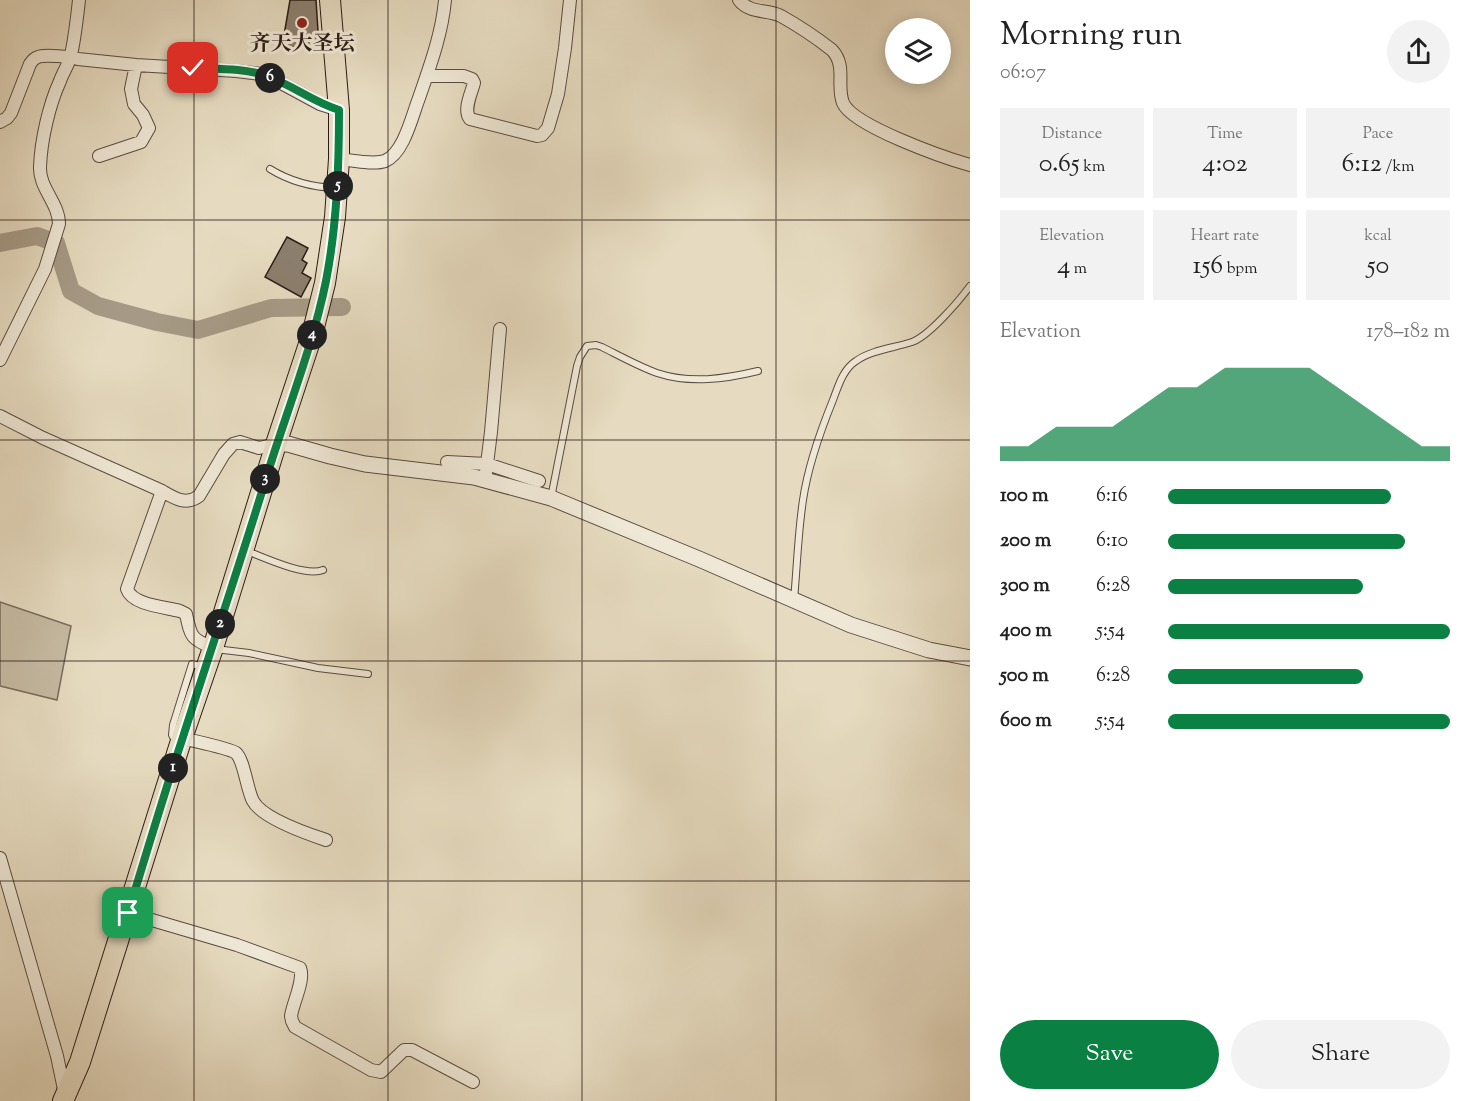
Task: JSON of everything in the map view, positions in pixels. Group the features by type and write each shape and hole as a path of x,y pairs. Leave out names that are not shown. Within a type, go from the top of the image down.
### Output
{"main road":[{"path":"67,1099 181,741 213,648 312,335 325,284 332,250 339,159 339,110 330,0"}],"street":[{"path":"0,360 45,269 57,231 59,217 43,181 40,166 52,103 59,81 71,57 79,0"},
{"path":"339,159 385,161 395,153 404,140 439,36 445,0"},
{"path":"427,76 464,76 472,79 474,83 466,110 470,119 537,136 542,135 548,128 558,94 570,0"},
{"path":"739,0 751,9 783,17 836,54 840,66 843,103 846,109 853,114 893,137 970,165"},
{"path":"2,119 11,113 30,64 39,56 261,74 320,104 339,110"},
{"path":"99,156 141,142 149,128 143,115 134,104 131,89 136,65"},
{"path":"485,480 500,329"},
{"path":"1,421 33,433 181,501 190,501 199,495 224,454 232,444 240,442 259,447 288,444 365,464 474,477 551,498 851,625 929,650 970,658"},
{"path":"447,462 487,464 539,481"},
{"path":"162,491 127,589 128,593 136,600 186,614 192,637 213,648"},
{"path":"181,741 233,752 240,759 252,801 258,808 280,821 326,840"},
{"path":"0,858 67,1099"},
{"path":"128,913 237,945 300,968 301,981 291,1016 295,1027 371,1070 381,1072 404,1050 408,1050 427,1057 472,1082"}],"lane":[{"path":"270,170 308,185 338,188"},
{"path":"794,600 806,483 825,420 845,374 852,364 866,356 921,338 970,286"},
{"path":"551,498 577,366 587,346 602,347 643,367 672,377 725,379 758,371"},
{"path":"244,550 304,571 323,570"},
{"path":"213,648 249,653 318,668 368,674"}],"shaded area":[{"path":"0,602 71,626 57,700 0,686"}],"building":[{"name":"齐天大圣坛","path":"290,0 316,0 319,47 282,47"},
{"path":"287,237 308,248 302,260 307,263 302,273 311,278 301,297 265,277"}],"waterway":[{"path":"0,243 37,236 56,243 71,291 98,306 198,330 271,308 342,307"}],"place":[{"name":"齐天大圣坛","path":"302,23"}],"route":[{"path":"128,913 312,335 332,250 338,188 339,110 320,104 261,74 193,68"}]}
